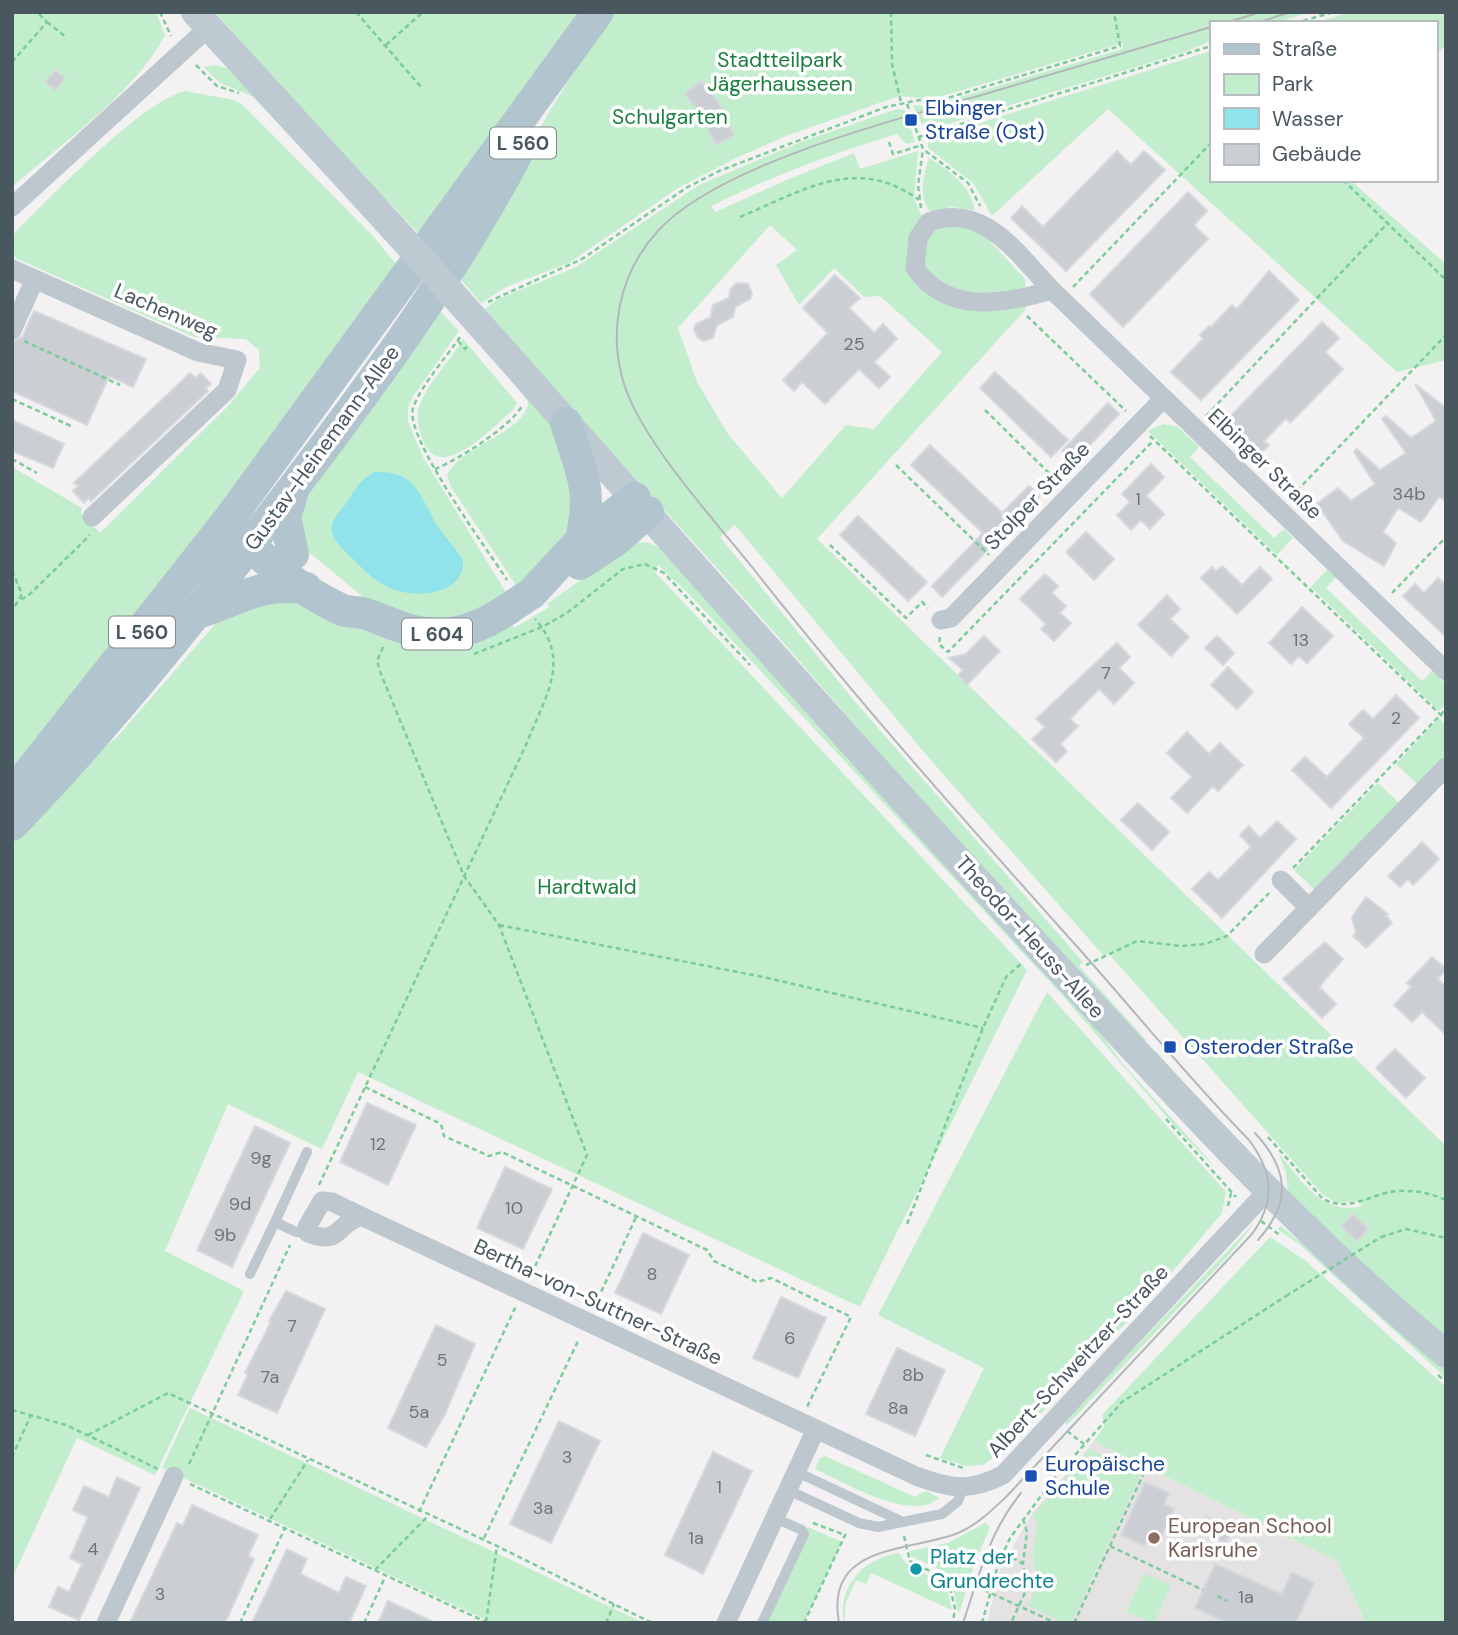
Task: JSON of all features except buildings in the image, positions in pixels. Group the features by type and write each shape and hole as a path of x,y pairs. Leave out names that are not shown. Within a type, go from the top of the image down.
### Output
{"main road":[{"name":"Theodor-Heuss-Allee","path":"202,20 394,229 471,329 566,423 1022,929 1268,1190 1378,1296 1446,1354"},
{"name":"Gustav-Heinemann-Allee","path":"12,825 96,733 196,614 376,377 463,250 589,24"},
{"name":"Gustav-Heinemann-Allee","path":"12,794 230,518 589,24"},
{"path":"566,423 587,487 587,511 581,540"},
{"path":"293,554 285,517 294,486"},
{"name":"L 604","path":"256,538 306,588 343,610 364,614 397,627 443,634 477,627 523,592 581,540 641,505"},
{"name":"L 604","path":"523,592 586,561 629,530 641,505"},
{"path":"230,518 256,538"},
{"name":"L 604","path":"256,538 293,554 351,599 364,614"},
{"name":"L 604","path":"196,614 252,590 271,586 306,588"}],"street":[{"path":"12,207 202,20"},
{"name":"Elbinger Straße","path":"929,222 957,215 995,230 1057,295 1446,671"},
{"path":"929,222 918,239 914,254 915,268 933,290 958,301 1012,302 1057,295"},
{"name":"Lachenweg","path":"12,269 208,356 237,360 227,390 92,517"},
{"path":"18,335 35,279"},
{"name":"Stolper Straße","path":"941,620 951,618 1164,398"},
{"path":"1264,954 1446,767"},
{"path":"1281,880 1309,908"},
{"name":"Albert-Schweitzer-Straße","path":"963,1488 976,1487 1003,1475 1268,1190"},
{"name":"Bertha-von-Suttner-Straße","path":"302,1233 322,1201 332,1202 808,1425"},
{"path":"302,1233 323,1239 334,1237 352,1219 361,1216"},
{"path":"726,1623 793,1481 808,1425 916,1476 963,1488"},
{"path":"106,1623 181,1475"}],"lane":[{"path":"250,1274 307,1152"},
{"path":"275,1222 302,1233"},
{"path":"793,1481 902,1522"},
{"path":"793,1481 852,1520 873,1527 943,1514 958,1501 963,1488"},
{"path":"762,1623 803,1532 775,1518"}],"path":[{"path":"37,12 66,37"},
{"path":"356,12 421,87"},
{"path":"385,46 423,12"},
{"path":"891,12 892,64 901,102"},
{"path":"523,592 435,470 415,433 413,409 471,329 506,291 582,259 708,176 828,127 901,102 907,104 919,100 931,103 1120,46 1114,12"},
{"path":"1302,21 1334,12"},
{"path":"12,62 47,22"},
{"path":"919,137 1210,46"},
{"path":"907,104 922,147 919,201 929,222"},
{"path":"889,142 893,154 922,147"},
{"path":"1057,295 1210,144"},
{"path":"922,147 968,184 984,217 995,230"},
{"path":"740,216 822,183 855,176 891,184 919,201"},
{"path":"1345,182 1446,281"},
{"path":"1194,428 1387,225"},
{"path":"1012,302 1139,424 1153,441 1446,720"},
{"path":"18,335 120,384"},
{"path":"1279,510 1446,335"},
{"path":"12,399 71,426"},
{"path":"435,470 481,442 522,408 522,401"},
{"path":"985,410 1070,495"},
{"path":"948,652 1153,441"},
{"path":"12,459 37,473"},
{"path":"896,465 1001,566"},
{"path":"21,599 27,597 93,531 92,517"},
{"path":"1380,607 1446,537"},
{"path":"830,545 906,618 922,602 941,620"},
{"path":"318,1185 526,745 555,669 553,647 542,627 567,613 623,569 645,564 664,573 758,674"},
{"path":"12,571 22,587 21,599 12,611"},
{"path":"382,674 464,876 499,925 587,1155 419,1512"},
{"path":"1086,965 1137,941 1181,946 1205,944 1227,936 1446,709"},
{"path":"499,925 763,977 983,1028"},
{"path":"907,1224 983,1028 1006,977 1025,961"},
{"path":"365,1087 441,1124 444,1136 489,1156 502,1152 707,1250 714,1261 757,1282 771,1278 851,1317 808,1425"},
{"path":"1268,1137 1322,1199 1333,1204 1344,1206 1396,1191 1429,1193 1446,1200"},
{"path":"483,1539 637,1215"},
{"path":"982,1623 989,1592 1004,1552 1023,1519 1083,1444 1122,1402 1381,1237 1406,1229 1446,1238"},
{"path":"181,1475 302,1233"},
{"path":"88,1435 168,1392 419,1512 483,1539 652,1623"},
{"path":"12,1410 88,1435 181,1475 270,1521 487,1623 497,1546"},
{"path":"12,1457 31,1415"},
{"path":"1064,1429 1083,1444"},
{"path":"1074,1445 1078,1441"},
{"path":"270,1521 308,1460"},
{"path":"1074,1623 1143,1475"},
{"path":"374,1570 428,1516"},
{"path":"1011,1623 1028,1586 1023,1564 1027,1532 1023,1519"},
{"path":"804,1623 852,1520"},
{"path":"803,1532 816,1522 845,1535"},
{"path":"902,1522 910,1562 948,1580 956,1613 953,1623"},
{"path":"240,1623 285,1528"},
{"path":"1110,1546 1203,1590"},
{"path":"1004,1552 1023,1564"},
{"path":"364,1623 386,1575"},
{"path":"984,1590 1056,1623"},
{"path":"1217,1596 1227,1601"},
{"path":"606,1623 614,1604"},
{"path":"978,1611 984,1612"}],"shaded area":[{"name":"European School Karlsruhe","path":"1094,1441 1337,1561 1366,1623 987,1623 1000,1569 1031,1515"}],"green space":[{"path":"12,12 156,12 165,35 135,77 96,117 12,187"},
{"path":"215,12 585,12 424,239 387,200 383,202"},
{"path":"611,12 1311,12 1282,21 1210,21 1210,41 1185,52 925,131 913,105 930,106 1123,49 1123,43 932,99 899,96 786,136 736,158 678,188 569,263 506,287 481,303 457,275 551,109"},
{"path":"1351,12 1446,12 1446,45 1437,52 1437,21 1321,21"},
{"path":"1210,51 1210,182 1352,182 1446,264 1446,360 1397,372 1108,109 992,216 974,184 928,148 928,139"},
{"path":"215,65 227,68 239,78 370,221 252,96 220,83 204,67"},
{"path":"185,91 234,100 243,105 372,235 402,271 12,780 12,467 82,508 81,513 100,533 226,408 260,368 259,350 246,339 194,337 17,259 12,252 15,232 97,152 144,113"},
{"path":"897,109 905,110 915,142 906,144 897,134 825,157 711,206 715,212 854,153 860,169 918,151 914,198 923,219 916,229 962,224 987,238 1025,279 1026,309 817,539 1446,1146 1446,1342 1288,1193 1286,1173 1279,1154 1305,1185 1324,1201 1348,1208 1362,1206 1359,1201 1336,1203 1323,1195 1108,953 1104,956 928,757 735,525 720,537 857,704 1083,962 1079,966 1146,1040 1144,1043 1153,1053 1156,1051 1222,1128 1050,946 740,593 496,327 498,324 485,309 496,300 576,267 699,185 801,142","holes":["770,225 797,250 776,265 799,305 834,268 864,297 880,296 942,352 874,429 846,425 782,498 728,434 697,382 678,328","1353,1215 1368,1229 1356,1241 1341,1226"]},
{"path":"929,158 964,186 975,210 951,207 931,213 923,194"},
{"path":"437,308 459,331 414,395 408,407 408,422 424,459 507,594 496,604 442,622 374,606 304,548 294,511"},
{"path":"463,339 517,403 513,410 479,440 466,449 440,457 430,452 422,438 418,411 430,385"},
{"path":"520,390 545,413 571,455 580,518 552,560 516,585 451,487 447,476 463,457 517,422 525,412 528,402"},
{"path":"1163,424 1178,427 1199,447 1190,457 1274,538 1284,529 1293,538 1277,555 1148,431"},
{"name":"Hardtwald","path":"634,542 650,543 662,549 1101,1034 1123,1064 1218,1170 1177,1129 1064,997 690,595 658,565 655,572 1027,970 860,1307 358,1072 322,1149 228,1104 165,1251 244,1291 155,1475 77,1438 12,1579 12,838 91,758 117,737 224,614 269,592 363,625 512,624 514,628 549,607 547,604"},
{"path":"1328,569 1336,577 1326,588 1422,681 1432,671 1446,684 1446,704 1439,711 1311,587"},
{"path":"1439,718 1446,725 1446,755 1417,784 1396,764"},
{"path":"1378,783 1399,803 1316,891 1294,870"},
{"path":"1047,992 1226,1192 1222,1213 1163,1283 1013,1443 983,1465 966,1466 940,1458 984,1368 878,1315"},
{"path":"1255,1222 1230,1254 1067,1425 1064,1422"},
{"path":"1281,1226 1446,1366 1446,1378 1299,1244 1277,1229"},
{"path":"1270,1237 1306,1261 1446,1387 1446,1623 1366,1623 1337,1561 1094,1441 1104,1427 1102,1415"},
{"path":"190,1408 644,1623 493,1623 162,1468"},
{"path":"1090,1449 1140,1476 1071,1623 1065,1623 1027,1605 1035,1587 1033,1555 1037,1530 1033,1515"},
{"path":"825,1456 915,1497 926,1491 939,1498 927,1504 912,1506 877,1498 815,1469 819,1459"},
{"path":"985,1523 990,1527 974,1565 959,1614 948,1575 911,1556 910,1551 948,1543"},
{"path":"808,1527 842,1542 804,1623 762,1623"},
{"path":"899,1553 913,1568 945,1582 952,1610 871,1573 866,1584 856,1580 846,1602 844,1623 845,1597 856,1576 875,1561"},
{"path":"1144,1573 1171,1585 1154,1623 1126,1612"}],"water":[{"path":"375,472 399,475 415,486 437,525 463,561 456,581 447,587 424,593 390,588 370,575 335,539 331,528 336,517 361,482"}],"tram line":[{"path":"1232,21 1261,12"},
{"path":"1262,21 1291,12"},
{"path":"839,1623 838,1597 845,1578 857,1564 875,1555 965,1530 1006,1497 1252,1234 1265,1210 1268,1198 1267,1175 1249,1140 875,717 665,458 635,410 625,387 617,346 620,305 633,266 657,232 684,208 764,165 858,131 1210,27"},
{"path":"1255,1133 1275,1160 1282,1186 1277,1212 1258,1240"},
{"path":"963,1623 993,1539 1021,1493"}],"place":[{"name":"Elbinger Straße (Ost)","path":"911,120"},
{"name":"Osteroder Straße","path":"1170,1047"},
{"name":"Europäische Schule","path":"1031,1476"},
{"name":"European School Karlsruhe","path":"1154,1538"},
{"name":"Platz der Grundrechte","path":"916,1569"}],"park label":[{"name":"Stadtteilpark Jägerhausseen","path":"780,72"},
{"name":"Schulgarten","path":"670,117"}]}
